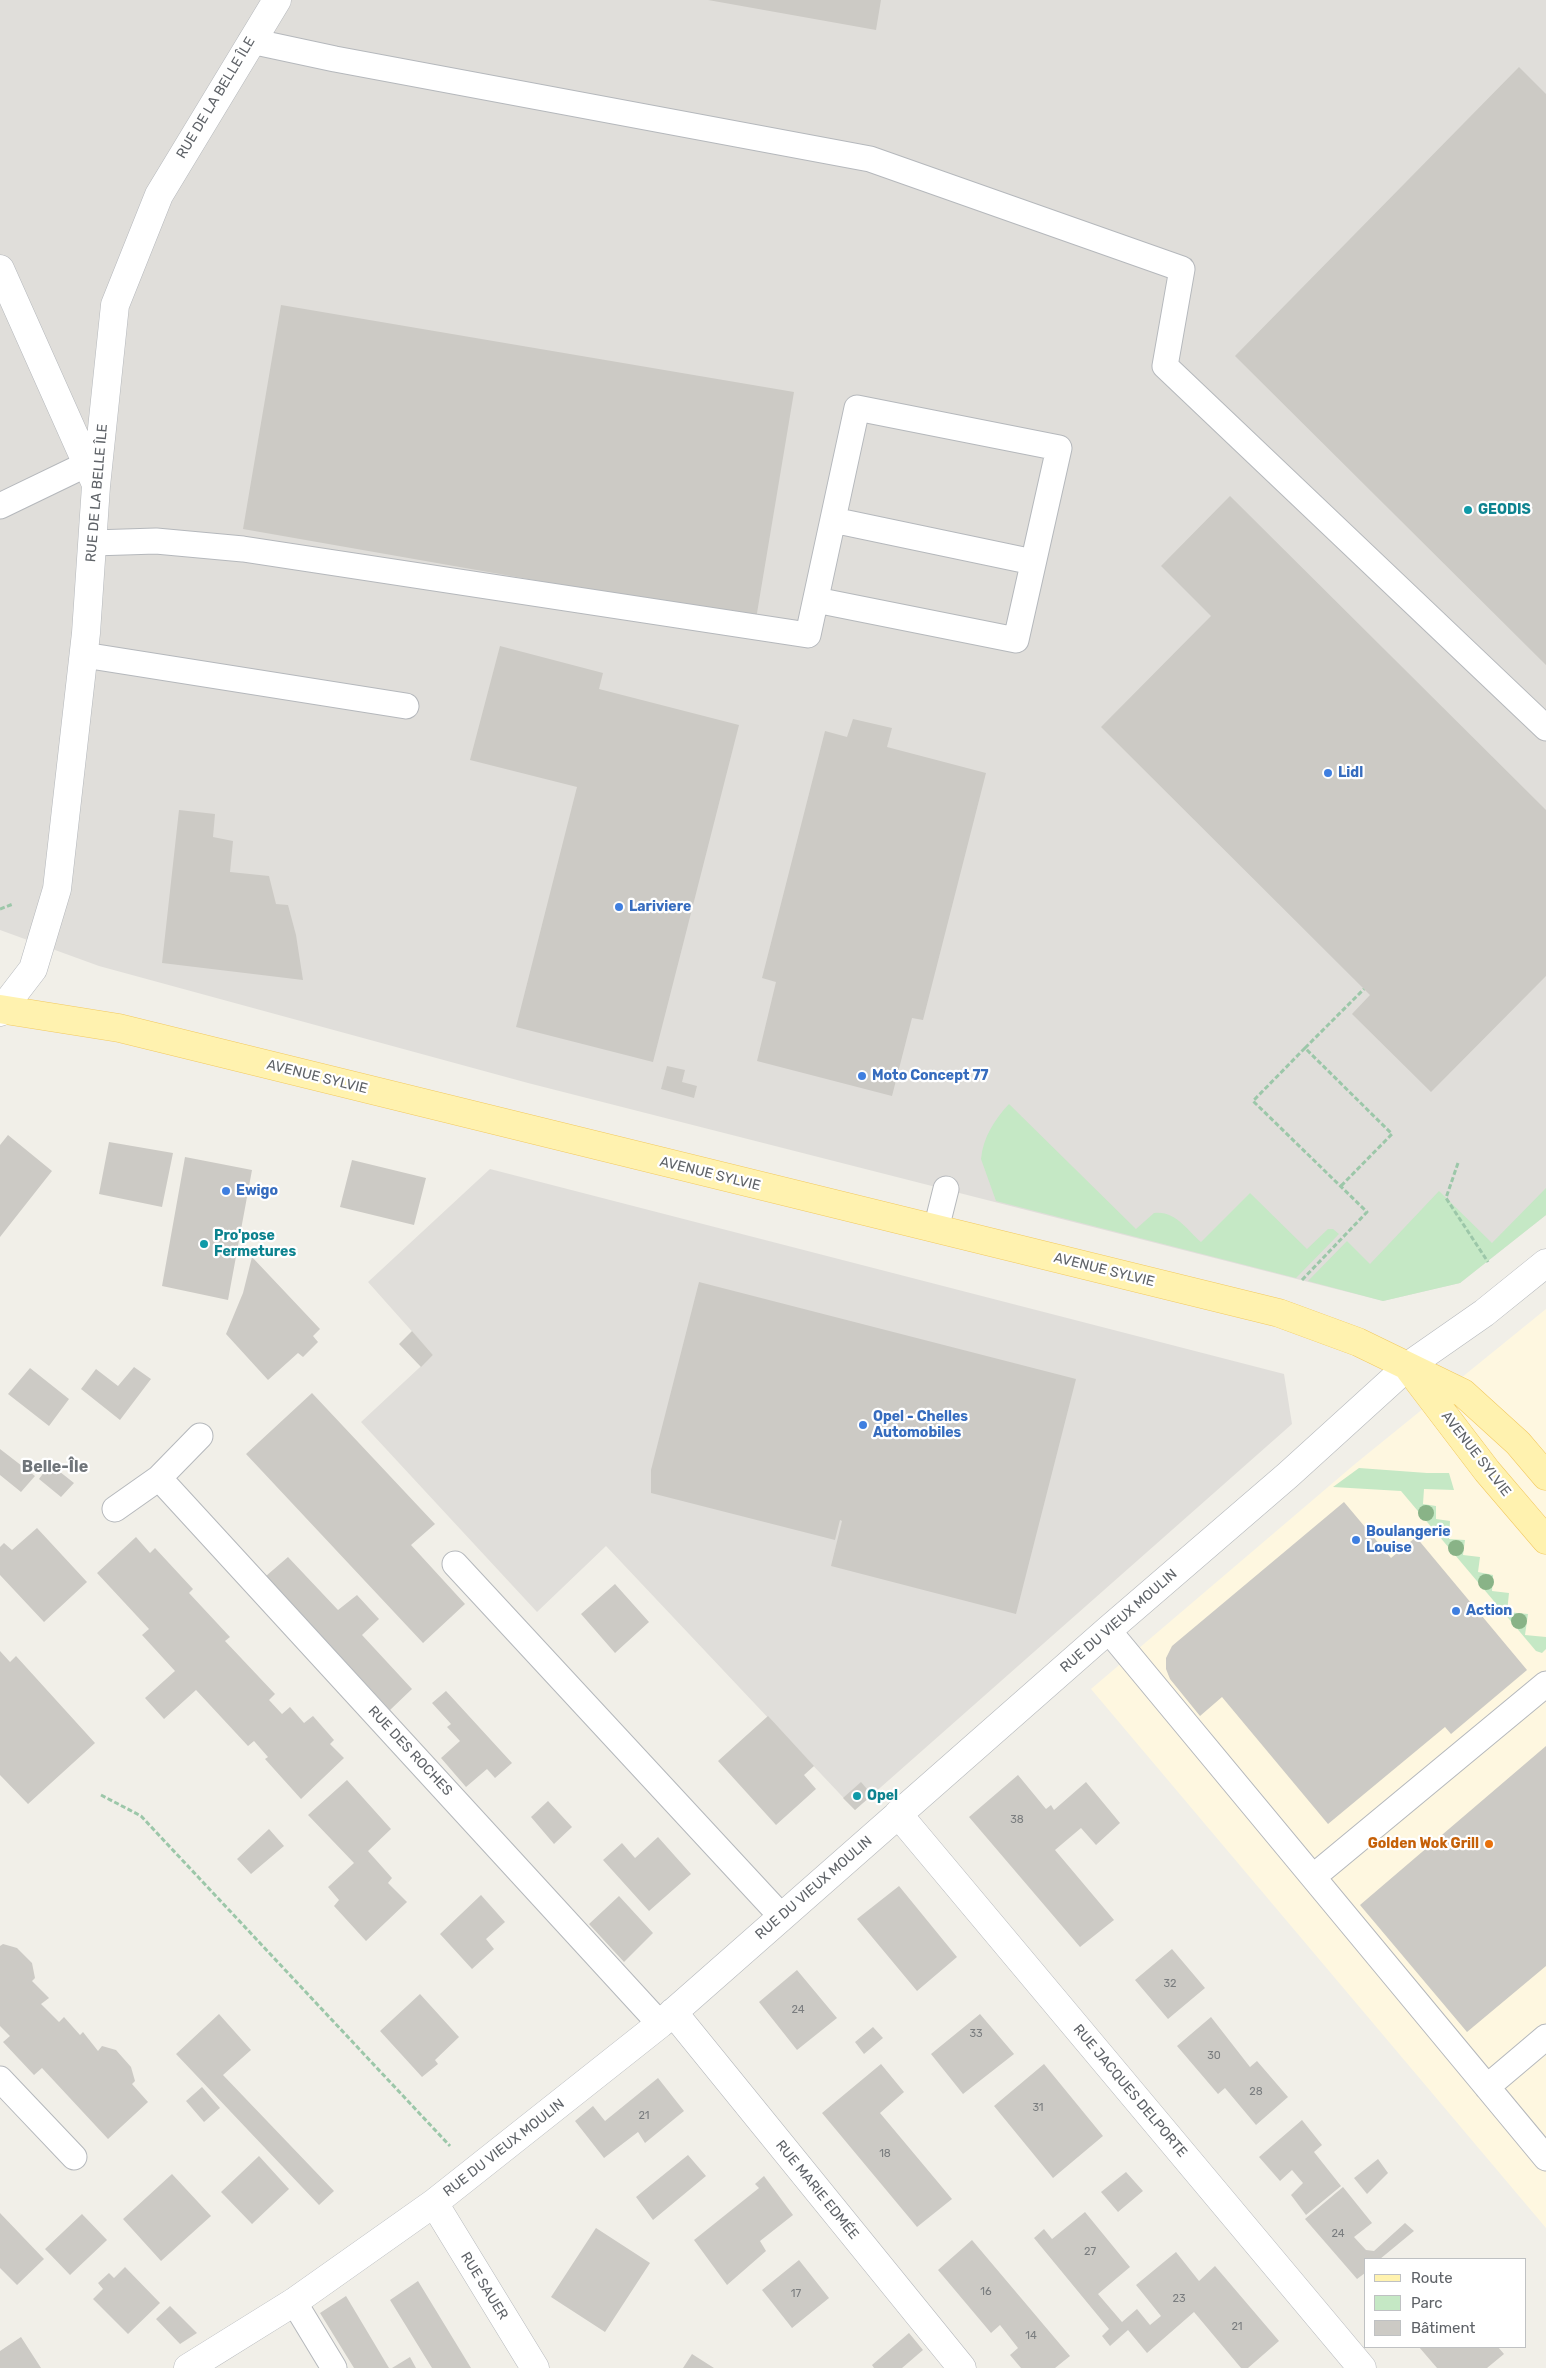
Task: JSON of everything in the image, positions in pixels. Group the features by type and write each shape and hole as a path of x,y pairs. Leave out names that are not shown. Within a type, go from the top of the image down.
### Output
{"main road":[{"name":"AVENUE SYLVIE","path":"1,1010 119,1028 1279,1313 1358,1342 1464,1393 1518,1443 1546,1476"},
{"name":"AVENUE SYLVIE","path":"1408,1366 1486,1471 1546,1540"}],"street":[{"name":"RUE DE LA BELLE ÎLE","path":"1,1010 33,969 56,888 84,655 92,542 92,475 115,305 159,194 277,0"},
{"path":"0,269 92,475"},
{"name":"RUE DU VIEUX MOULIN","path":"188,2368 294,2302 434,2204 667,2018 1108,1630 1288,1476 1408,1366 1484,1313 1546,1263"},
{"name":"RUE JACQUES DELPORTE","path":"898,1814 1362,2368"},
{"name":"RUE MARIE EDMÉE","path":"667,2018 962,2368"},
{"name":"RUE SAUER","path":"434,2204 535,2368"}],"lane":[{"path":"251,41 336,59 870,159 1182,269 1165,366 1546,728"},
{"path":"92,542 156,541 243,549 808,635 857,408 1059,448 1016,640 816,600"},
{"path":"0,506 92,475"},
{"path":"833,520 1033,562"},
{"path":"84,655 406,706"},
{"path":"936,1229 946,1189"},
{"path":"116,1510 159,1478 200,1436"},
{"name":"RUE DES ROCHES","path":"159,1478 667,2018"},
{"path":"455,1564 782,1916"},
{"path":"1108,1630 1546,2158"},
{"path":"1313,1877 1546,1684"},
{"path":"1487,2087 1546,2037"},
{"path":"0,2078 74,2157"},
{"path":"294,2302 334,2368"}],"path":[{"path":"1302,1280 1367,1212 1253,1101 1364,989"},
{"path":"1305,1048 1392,1134 1340,1187"},
{"path":"1458,1163 1446,1198 1488,1261 1488,1267"},
{"path":"101,1795 141,1816 474,2172"}],"shaded area":[{"path":"0,0 1546,0 1546,1215 1460,1283 1383,1301 528,1083 99,966 0,930"},
{"path":"490,1169 1284,1374 1292,1424 855,1810 606,1546 537,1612 361,1422 433,1355 368,1282"},
{"path":"1546,1309 1546,2228 1091,1689 1355,1464"}],"green space":[{"path":"1009,1104 1136,1229 1154,1213 1161,1213 1180,1222 1201,1242 1250,1193 1307,1249 1328,1229 1333,1229 1339,1234 1296,1278 996,1201 981,1159 982,1151 990,1130"},
{"path":"1546,1188 1546,1215 1460,1283 1383,1301 1308,1281 1347,1241 1370,1264 1439,1191 1492,1243"},
{"path":"1359,1468 1449,1473 1454,1490 1424,1489 1423,1504 1436,1506 1436,1519 1450,1521 1449,1539 1465,1540 1463,1555 1480,1557 1478,1572 1493,1575 1492,1591 1509,1593 1507,1612 1528,1614 1525,1635 1546,1637 1546,1649 1542,1653 1536,1651 1401,1491 1333,1487"}],"building":[{"path":"708,0 881,0 876,30"},
{"name":"GEODIS","path":"1519,67 1546,94 1546,665 1235,356"},
{"path":"281,305 794,392 756,619 243,529"},
{"name":"Lidl","path":"1230,496 1546,810 1546,976 1431,1092 1352,1014 1370,995 1101,727 1211,616 1161,566"},
{"name":"Lariviere","path":"500,646 603,673 599,689 739,725 653,1062 516,1027 577,787 470,760"},
{"path":"853,719 892,728 887,747 986,773 923,1020 912,1018 892,1096 757,1061 776,982 762,978 825,731 847,737"},
{"path":"179,810 215,814 213,837 233,841 230,872 269,876 276,904 288,905 296,935 303,980 162,963"},
{"path":"667,1066 685,1070 682,1082 697,1086 694,1098 661,1089"},
{"path":"8,1135 52,1171 0,1237 0,1145"},
{"path":"109,1142 173,1153 162,1207 99,1194"},
{"name":"Pro'pose Fermetures","path":"185,1157 252,1170 228,1300 162,1286"},
{"path":"352,1160 426,1178 414,1225 340,1207"},
{"path":"252,1257 320,1329 313,1336 318,1342 303,1357 298,1353 268,1380 226,1334 243,1293"},
{"name":"Opel - Chelles Automobiles","path":"699,1282 1076,1379 1016,1614 831,1566 842,1521 840,1520 835,1540 651,1493 651,1470"},
{"path":"412,1331 433,1355 421,1367 399,1344"},
{"path":"134,1367 151,1379 120,1420 81,1389 96,1369 118,1386"},
{"path":"30,1368 69,1399 49,1426 8,1394"},
{"path":"312,1393 435,1524 411,1545 465,1604 423,1643 246,1454"},
{"path":"0,1449 35,1476 21,1492 0,1475"},
{"path":"50,1464 74,1483 61,1497 39,1479"},
{"path":"1344,1502 1391,1558 1416,1537 1527,1670 1451,1734 1445,1727 1328,1824 1222,1697 1200,1716 1170,1679 1166,1669 1166,1658 1172,1646"},
{"path":"37,1528 87,1582 44,1622 0,1575 0,1547 4,1543 12,1550"},
{"path":"136,1537 150,1553 155,1548 193,1589 189,1593 230,1637 225,1641 275,1694 269,1700 282,1714 290,1707 304,1723 313,1716 334,1740 330,1744 344,1758 301,1799 265,1759 268,1757 254,1741 248,1746 196,1690 164,1719 145,1698 175,1671 142,1635 149,1629 97,1573"},
{"path":"288,1557 338,1610 357,1595 379,1619 362,1635 412,1689 390,1710 266,1576"},
{"path":"615,1584 649,1622 615,1653 581,1614"},
{"path":"0,1651 10,1662 16,1656 95,1743 28,1804 0,1775"},
{"path":"446,1691 512,1763 495,1778 487,1769 466,1787 441,1758 460,1741 447,1727 451,1724 432,1703"},
{"path":"768,1716 814,1766 804,1775 816,1789 776,1825 718,1761"},
{"name":"Golden Wok Grill","path":"1546,1746 1546,1966 1467,2032 1360,1905"},
{"path":"1018,1775 1046,1809 1051,1805 1054,1810 1086,1782 1120,1823 1096,1845 1081,1828 1055,1850 1114,1920 1080,1947 969,1817"},
{"path":"347,1780 391,1829 368,1851 392,1878 388,1883 407,1902 366,1941 334,1906 339,1900 328,1887 354,1863 308,1815"},
{"name":"Opel","path":"861,1782 872,1795 855,1810 843,1798"},
{"path":"548,1801 572,1827 554,1844 531,1817"},
{"path":"269,1829 284,1846 251,1874 237,1859"},
{"path":"658,1837 691,1874 649,1911 603,1860 622,1843 635,1858"},
{"path":"899,1886 957,1957 917,1991 857,1919"},
{"path":"481,1895 505,1922 486,1939 494,1949 472,1969 440,1934"},
{"path":"619,1896 653,1933 624,1962 589,1924"},
{"path":"3,1944 17,1948 32,1963 35,1978 32,1981 49,1998 41,2004 59,2022 64,2017 80,2035 83,2032 98,2051 102,2046 116,2050 131,2067 135,2081 132,2084 148,2102 108,2139 42,2068 34,2075 3,2042 10,2036 0,2026 0,1946"},
{"path":"1172,1949 1205,1988 1168,2019 1135,1980"},
{"path":"797,1970 837,2018 797,2050 759,2002"},
{"path":"420,1994 459,2037 435,2060 438,2064 422,2077 380,2031"},
{"path":"219,2014 251,2050 223,2075 334,2191 319,2205 176,2054"},
{"path":"980,2014 1014,2054 963,2094 931,2054"},
{"path":"1211,2017 1250,2067 1257,2061 1288,2097 1256,2125 1225,2088 1218,2094 1177,2046"},
{"path":"873,2027 883,2038 864,2054 855,2042"},
{"path":"881,2064 904,2092 880,2113 952,2199 917,2227 822,2113"},
{"path":"1044,2064 1103,2136 1053,2178 994,2106"},
{"path":"658,2078 684,2111 645,2143 638,2132 604,2158 575,2121 593,2106 605,2121"},
{"path":"202,2087 220,2108 204,2122 186,2101"},
{"path":"1302,2120 1322,2145 1314,2152 1341,2186 1306,2215 1291,2195 1303,2183 1292,2170 1280,2181 1259,2157"},
{"path":"688,2155 706,2176 653,2220 636,2197"},
{"path":"259,2156 289,2189 252,2224 221,2192"},
{"path":"1378,2159 1388,2173 1367,2194 1354,2178"},
{"path":"1126,2172 1143,2191 1118,2212 1101,2192"},
{"path":"172,2174 211,2216 161,2261 123,2219"},
{"path":"764,2176 793,2215 760,2241 766,2251 727,2285 694,2240 759,2188 755,2184"},
{"path":"1343,2187 1372,2223 1354,2237 1366,2250 1374,2251 1405,2223 1414,2231 1381,2258 1364,2258 1364,2274 1357,2279 1305,2219"},
{"path":"1085,2212 1130,2267 1098,2294 1122,2322 1137,2309 1150,2325 1161,2316 1136,2285 1176,2252 1199,2281 1215,2266 1279,2341 1248,2368 1241,2368 1194,2312 1147,2353 1128,2330 1110,2346 1102,2336 1109,2329 1034,2238 1044,2229 1052,2239"},
{"path":"0,2213 44,2259 17,2285 0,2268"},
{"path":"82,2214 107,2240 70,2275 45,2249"},
{"path":"596,2228 650,2263 605,2332 551,2297"},
{"path":"972,2240 1070,2356 1055,2368 1021,2368 1010,2355 1018,2348 1000,2325 991,2333 938,2270"},
{"path":"799,2260 829,2298 792,2328 762,2290"},
{"path":"125,2267 160,2303 128,2334 93,2299 103,2289 98,2283 109,2273 114,2278"},
{"path":"418,2281 471,2368 432,2368 390,2300"},
{"path":"346,2296 389,2368 354,2368 320,2313"},
{"path":"170,2306 197,2333 180,2344 156,2319"},
{"path":"909,2333 923,2350 902,2368 874,2368 872,2365"},
{"path":"21,2337 41,2368 0,2368 0,2351"},
{"path":"1420,2348 1499,2348 1504,2354 1487,2368 1437,2368"},
{"path":"692,2354 714,2368 683,2368"},
{"path":"410,2357 416,2368 392,2368"}],"place":[{"name":"GEODIS","path":"1468,510"},
{"name":"Lidl","path":"1328,773"},
{"name":"Lariviere","path":"619,907"},
{"name":"Moto Concept 77","path":"862,1076"},
{"name":"Ewigo","path":"226,1191"},
{"name":"Pro'pose Fermetures","path":"204,1244"},
{"name":"Opel - Chelles Automobiles","path":"863,1425"},
{"name":"Boulangerie Louise","path":"1356,1540"},
{"name":"Action","path":"1456,1611"},
{"name":"Opel","path":"857,1796"},
{"name":"Golden Wok Grill","path":"1489,1844"}],"district":[{"name":"Belle-Île","path":"55,1467"}]}
